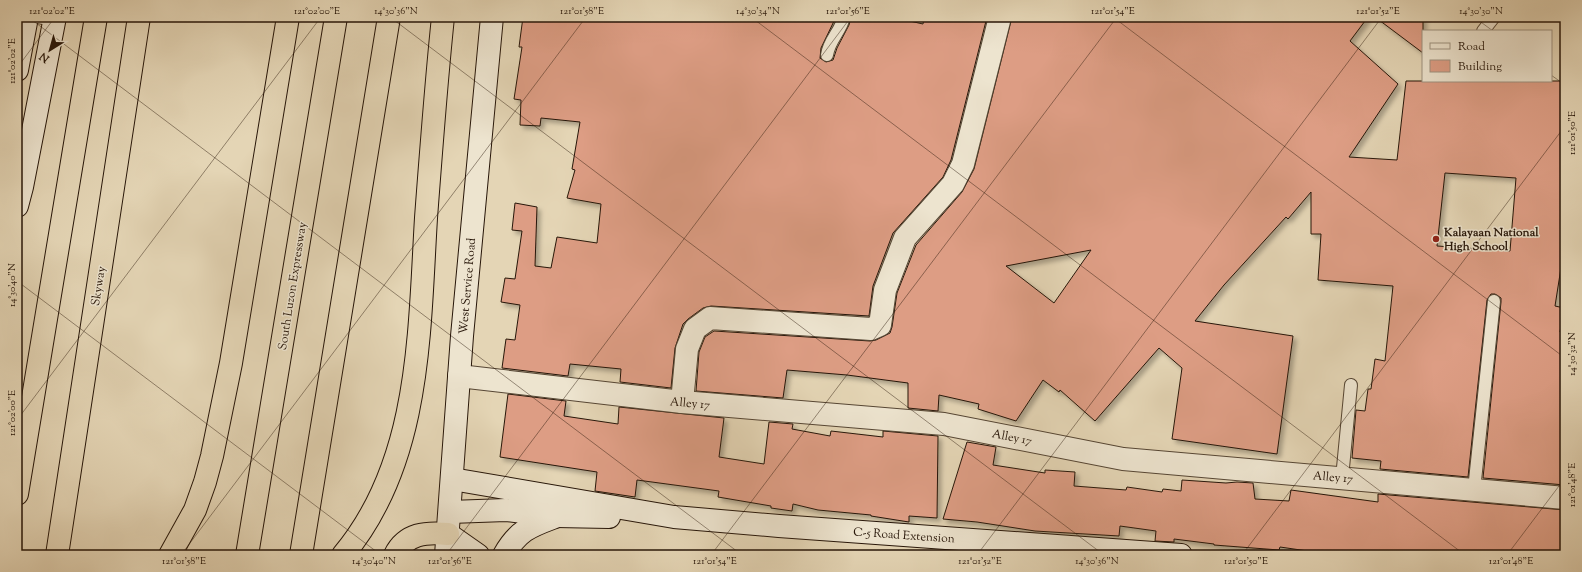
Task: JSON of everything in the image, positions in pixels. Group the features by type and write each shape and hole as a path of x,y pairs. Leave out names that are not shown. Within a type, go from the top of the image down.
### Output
{"highway":[{"path":"17,494 96,17"},
{"name":"Skyway","path":"57,555 139,17"},
{"path":"170,555 195,510 205,482 214,449 231,363 288,17"},
{"name":"South Luzon Expressway","path":"247,555 336,17"},
{"path":"301,555 389,17"},
{"path":"343,555 362,529 383,492 396,457 409,405 419,333 431,148 444,17"},
{"path":"17,441 30,416"},
{"path":"395,555 399,547 406,540 414,536 426,534 447,545"}],"main road":[{"path":"17,70 26,17"},
{"name":"West Service Road","path":"447,545 459,376 492,17"},
{"path":"682,402 688,349 695,329 710,318 871,329 880,325 885,290 905,238 953,184 963,164 1000,17"},
{"path":"19,193 49,18"},
{"name":"Alley 17","path":"459,376 682,402 944,424 1123,459 1565,498"},
{"path":"452,479 674,517"},
{"path":"450,512 506,510 556,516 674,517"},
{"path":"504,555 518,536 531,525 556,516"},
{"name":"C-5 Road Extension","path":"674,517 1181,555"},
{"path":"447,545 478,555"}],"lane":[{"path":"827,55 828,47 843,25 844,17"},
{"path":"1484,30 1494,17"},
{"path":"1474,490 1494,301"},
{"path":"1342,478 1351,384"}],"building":[{"path":"523,17 836,17 821,48 820,58 826,62 833,60 837,48 849,25 851,17 892,17 923,24 924,17 943,17 970,21 970,17 987,17 951,160 943,177 893,233 873,286 869,316 711,306 703,308 683,324 675,348 671,388 620,382 621,369 570,364 568,376 502,368 506,339 515,340 520,305 501,302 505,278 515,279 522,231 512,230 515,203 537,207 535,266 551,268 557,237 597,243 601,204 567,198 575,170 572,169 580,122 541,118 540,126 520,125 521,100 514,99 522,47 519,47"},
{"path":"1012,17 1368,17 1350,41 1398,84 1349,157 1397,160 1406,81 1565,81 1565,208 1561,255 1563,255 1555,306 1564,308 1560,332 1565,333 1565,485 1483,478 1501,302 1501,298 1495,294 1491,294 1487,300 1468,477 1380,469 1381,461 1352,458 1356,410 1365,411 1368,389 1371,389 1375,359 1385,361 1393,286 1318,280 1321,234 1311,234 1311,192 1288,219 1286,217 1224,285 1195,321 1293,336 1277,454 1172,439 1182,368 1159,348 1095,421 1060,390 1059,392 1043,380 1016,421 978,409 979,404 939,395 938,411 908,408 908,383 847,375 787,370 783,398 696,391 699,352 705,337 714,331 870,341 876,340 890,333 897,293 916,245 962,192 974,169","holes":["1445,173 1516,178 1510,251 1437,246","1091,250 1054,303 1006,266"]},
{"path":"1375,17 1423,17 1422,52"},
{"path":"508,394 566,401 564,416 618,424 619,407 724,418 719,457 764,464 769,422 793,424 792,429 830,436 831,431 883,437 883,431 938,436 937,518 909,516 909,522 871,515 818,510 793,504 792,511 718,497 719,491 637,480 635,497 595,491 597,472 500,457"},
{"path":"967,442 996,447 993,465 1045,473 1045,470 1075,472 1074,486 1126,490 1127,487 1162,492 1163,489 1181,491 1182,480 1226,483 1237,482 1253,483 1255,499 1289,501 1291,490 1378,502 1378,494 1565,510 1565,555 1335,555 1280,547 1279,550 1214,545 1174,539 1174,542 1155,541 1156,531 1120,526 1119,536 1035,531 977,522 943,519"}],"place":[{"name":"Kalayaan National High School","path":"1436,239"}]}
